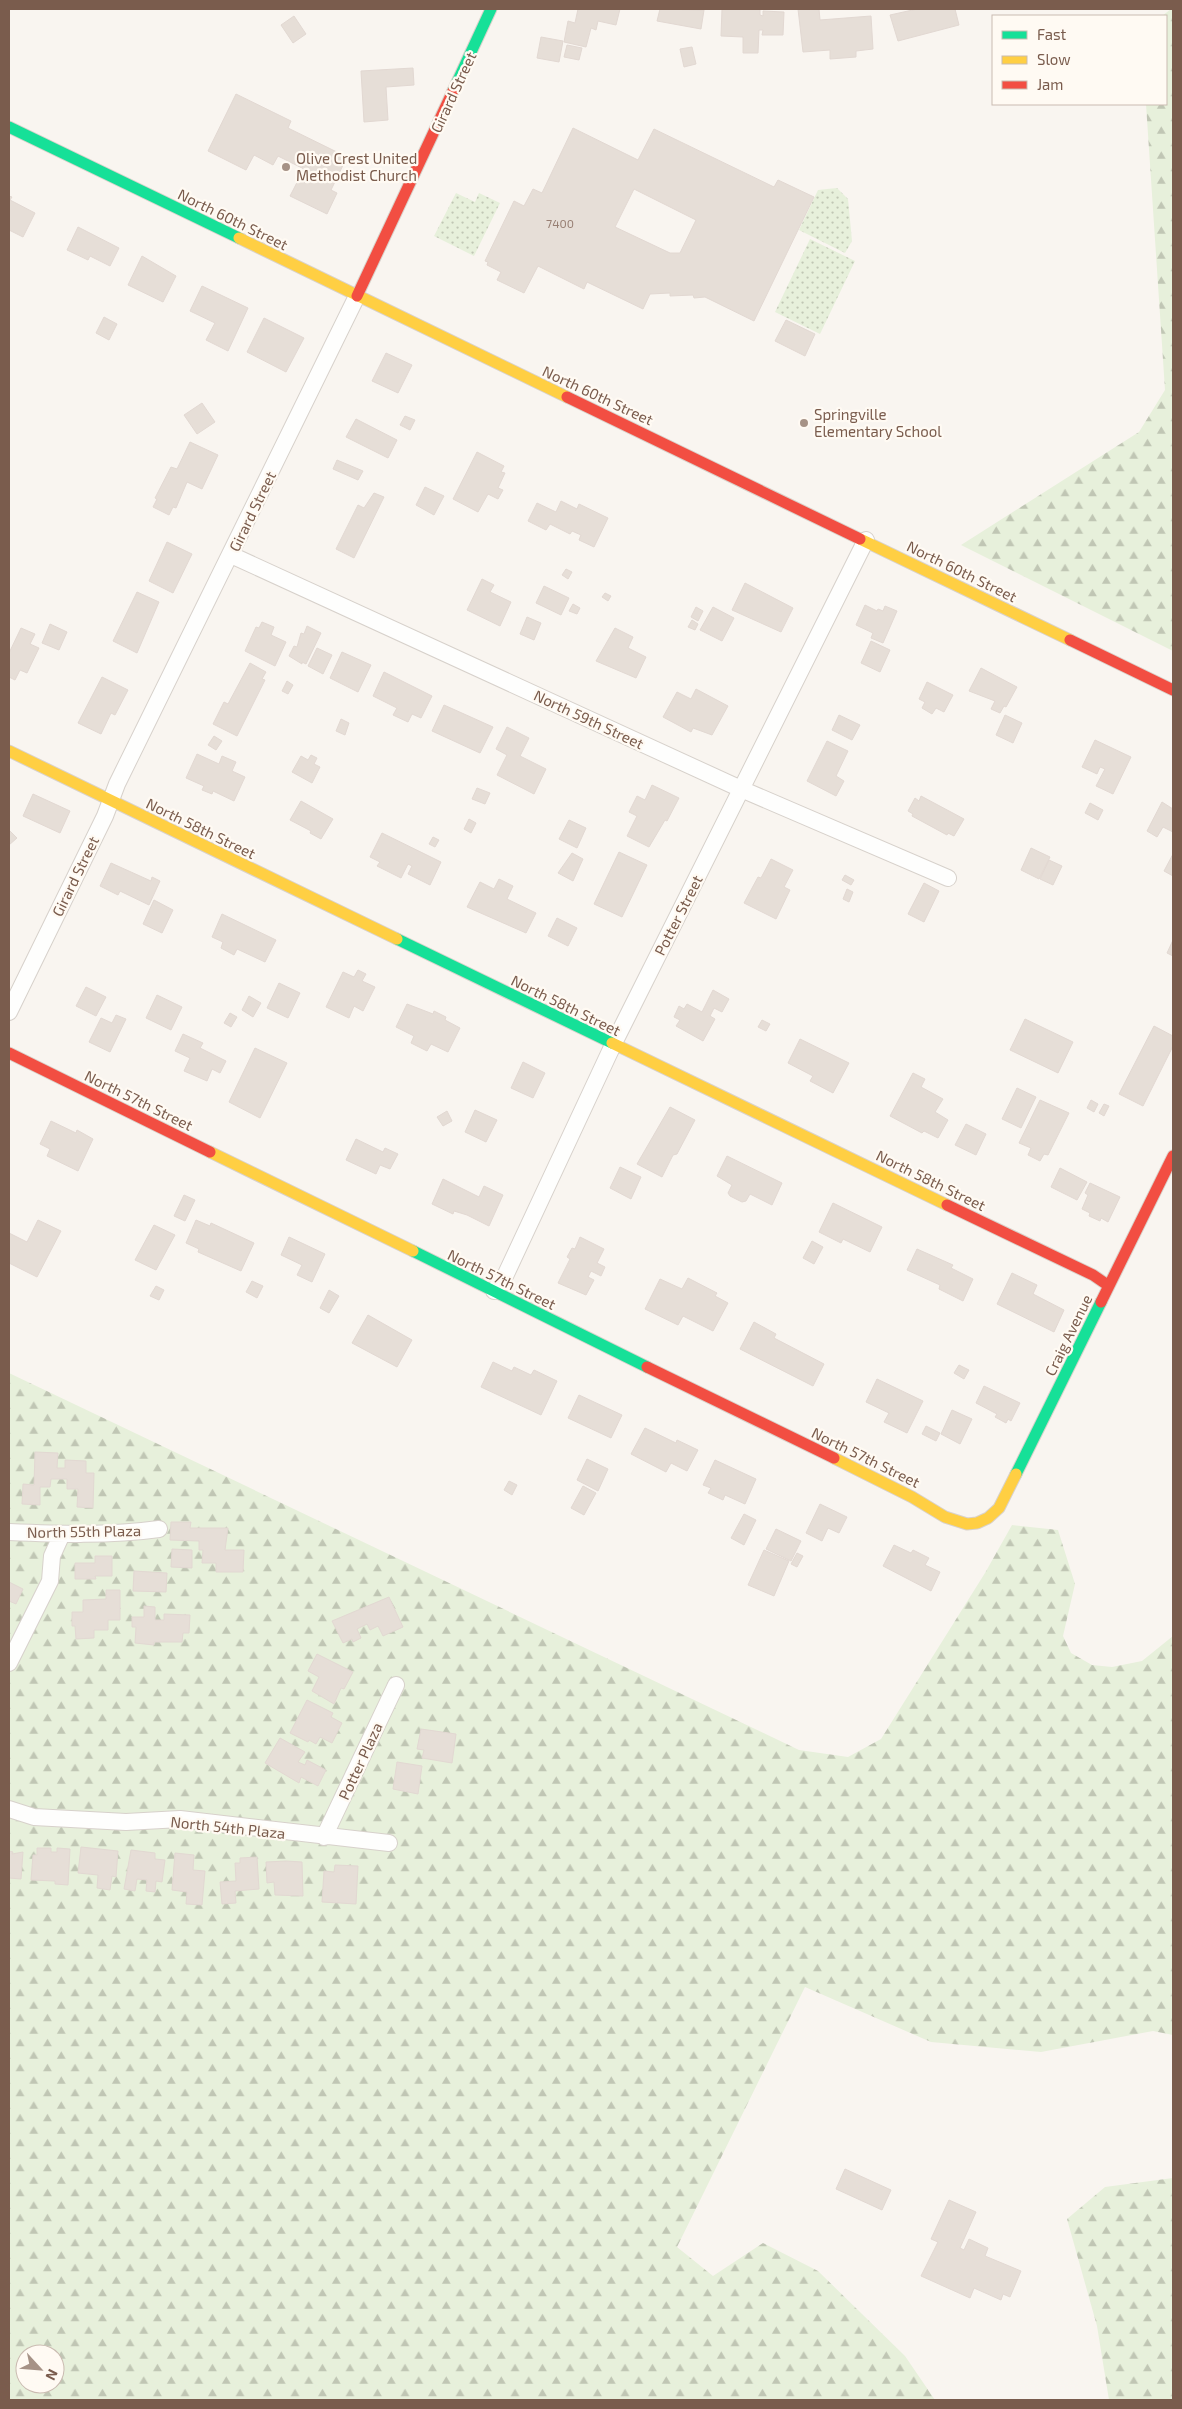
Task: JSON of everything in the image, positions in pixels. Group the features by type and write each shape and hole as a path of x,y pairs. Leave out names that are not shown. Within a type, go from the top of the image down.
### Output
{"street":[{"name":"Girard Street","path":"9,1012 130,758 357,296 491,9"},
{"name":"North 60th Street","path":"9,127 1173,690"},
{"name":"Potter Street","path":"494,1291 506,1274 613,1045 866,540"},
{"name":"North 59th Street","path":"231,555 741,789 948,878"},
{"name":"North 58th Street","path":"9,751 613,1045 1084,1270 1109,1286"},
{"name":"North 57th Street","path":"9,1053 912,1496 958,1523 968,1525 983,1522"},
{"name":"Craig Avenue","path":"983,1522 999,1508 1173,1156"},
{"name":"North 55th Plaza","path":"9,1532 62,1534 138,1532 158,1529"},
{"path":"9,1663 50,1581 52,1556 62,1534"},
{"name":"Potter Plaza","path":"324,1837 396,1685"},
{"name":"North 54th Plaza","path":"9,1808 34,1817 126,1822 180,1819 389,1843"}],"green space":[{"path":"1173,9 1173,651 961,545 1139,432 1165,390 1146,105 1167,105 1167,15 1163,15"},
{"path":"837,188 848,199 852,241 845,253 799,230 818,190"},
{"path":"456,193 475,202 479,193 500,203 474,256 434,236"},
{"path":"810,239 855,261 820,334 775,312"},
{"path":"9,1373 799,1750 848,1757 881,1739 985,1573 1012,1525 1058,1530 1075,1584 1063,1636 1071,1653 1092,1665 1112,1667 1142,1661 1173,1636 1173,2035 1153,2031 1041,2052 931,2042 805,1987 677,2247 713,2276 763,2243 818,2271 905,2356 935,2400 9,2400"},
{"path":"1173,2178 1173,2400 1109,2400 1097,2326 1067,2219 1105,2187"}],"building":[{"path":"578,9 620,9 616,25 598,21 596,30 591,28 586,47 564,42 568,21 575,23"},
{"path":"660,9 704,10 701,29 657,21"},
{"path":"722,9 760,9 760,15 763,16 763,11 784,12 783,35 762,35 763,30 759,30 758,53 743,53 743,37 721,36"},
{"path":"798,9 819,9 820,20 871,16 873,49 856,51 856,57 830,59 830,50 803,52"},
{"path":"917,9 955,9 959,25 898,41 890,15"},
{"path":"294,16 306,34 293,43 281,25"},
{"path":"541,37 563,41 559,62 537,58"},
{"path":"567,45 582,48 579,60 564,57"},
{"path":"692,47 696,64 684,67 680,49"},
{"path":"413,68 414,85 386,87 388,120 364,122 361,71"},
{"path":"236,94 291,121 288,128 347,157 331,190 337,193 327,214 290,196 304,169 278,156 273,165 254,155 246,170 208,151"},
{"path":"573,128 638,160 654,129 774,187 778,180 814,197 754,321 705,297 694,298 693,295 670,296 670,293 650,294 643,309 587,282 584,289 538,266 524,293 497,280 501,272 487,265 488,262 485,261 514,201 524,206 533,189 542,193","holes":["634,189 696,220 680,253 670,253 615,227"]},
{"path":"9,196 12,197 10,200 35,213 23,237 9,230"},
{"path":"78,227 119,248 110,266 90,256 88,260 67,250"},
{"path":"142,256 176,276 163,302 128,285"},
{"path":"202,286 248,308 228,351 206,340 215,323 190,311"},
{"path":"104,317 117,324 109,340 96,333"},
{"path":"264,318 304,338 286,372 247,352"},
{"path":"786,320 815,334 805,356 775,341"},
{"path":"386,353 412,365 398,393 372,381"},
{"path":"202,403 215,422 197,434 184,415"},
{"path":"405,416 415,420 410,430 400,425"},
{"path":"356,419 397,440 388,458 346,437"},
{"path":"190,442 218,455 202,489 187,482 176,508 173,507 169,515 153,507 157,499 155,498 171,467 177,469"},
{"path":"477,452 504,466 501,472 505,473 498,488 503,490 498,499 488,494 478,512 453,499"},
{"path":"337,460 363,471 358,480 333,469"},
{"path":"425,487 444,496 434,515 416,505"},
{"path":"374,493 384,497 354,558 336,549 358,505 364,508"},
{"path":"561,501 577,509 579,504 608,518 594,547 579,540 581,535 572,531 570,534 550,524 546,530 528,521 537,503 556,512"},
{"path":"167,542 192,554 173,593 149,581"},
{"path":"566,569 572,572 568,579 562,575"},
{"path":"482,579 494,585 490,592 511,602 500,626 467,610"},
{"path":"745,583 793,608 781,632 732,610"},
{"path":"544,586 569,598 561,615 536,603"},
{"path":"137,592 159,602 137,653 113,641"},
{"path":"605,593 611,596 608,601 602,597"},
{"path":"573,604 580,608 577,614 569,611"},
{"path":"865,605 877,611 878,609 883,611 885,606 897,611 883,643 871,638 873,633 856,625"},
{"path":"696,607 703,611 698,621 691,617"},
{"path":"713,607 734,618 722,641 700,630"},
{"path":"527,617 541,623 534,640 520,634"},
{"path":"692,620 698,624 695,630 688,627"},
{"path":"262,622 274,627 271,635 286,642 275,666 245,651 256,627 259,628"},
{"path":"50,624 67,632 59,650 42,643"},
{"path":"307,626 321,633 306,664 302,662 302,664 289,656 294,646 297,647 301,633 304,634"},
{"path":"21,628 35,634 30,644 39,648 27,673 20,670 15,680 9,677 9,653"},
{"path":"615,628 633,637 628,648 646,657 636,678 596,661"},
{"path":"871,641 890,650 880,672 861,663"},
{"path":"317,648 332,655 323,674 308,666"},
{"path":"342,652 371,665 358,692 330,678"},
{"path":"250,663 266,672 262,679 265,680 237,736 213,724 224,702 228,704"},
{"path":"981,668 1017,687 1006,707 1004,706 1000,713 991,709 995,701 969,691"},
{"path":"384,672 432,696 421,718 412,714 408,722 393,715 397,708 373,696"},
{"path":"102,677 128,690 115,715 111,713 101,734 78,723"},
{"path":"287,681 293,685 288,694 282,691"},
{"path":"927,682 953,695 944,712 936,708 932,714 922,708 925,702 919,699"},
{"path":"696,689 728,706 712,735 693,728 691,732 663,717 677,692 691,699"},
{"path":"444,705 493,727 480,753 432,731"},
{"path":"839,715 860,725 852,740 832,730"},
{"path":"1005,715 1022,723 1013,743 996,735"},
{"path":"341,719 349,723 345,735 336,731"},
{"path":"507,727 529,738 520,756 546,769 534,794 497,775 507,755 496,749"},
{"path":"214,736 222,741 216,750 208,745"},
{"path":"1095,740 1131,757 1113,794 1096,786 1105,769 1100,767 1097,774 1082,767"},
{"path":"827,741 848,751 836,776 844,781 836,796 807,781"},
{"path":"197,754 219,764 222,756 236,762 232,771 245,777 234,801 213,791 212,794 202,790 204,786 186,778"},
{"path":"311,755 317,758 314,764 320,767 312,783 292,772 301,756 308,760"},
{"path":"652,785 679,798 667,821 665,820 649,847 627,836 637,816 629,812 637,796 645,800"},
{"path":"477,788 490,793 485,804 472,799"},
{"path":"33,794 70,811 60,833 23,816"},
{"path":"921,796 964,819 954,836 948,833 947,835 912,816 913,814 908,811 915,798 919,801"},
{"path":"301,801 333,819 321,839 310,833 311,831 290,820"},
{"path":"1162,802 1173,809 1173,832 1163,827 1157,837 1147,831"},
{"path":"1090,803 1103,810 1098,820 1085,813"},
{"path":"469,819 476,823 471,833 464,829"},
{"path":"569,820 586,828 577,848 559,839"},
{"path":"9,832 17,838 9,845"},
{"path":"382,833 441,862 430,885 408,874 412,866 408,864 401,878 377,866 380,862 370,857"},
{"path":"433,837 439,840 435,847 429,844"},
{"path":"1031,848 1050,857 1039,879 1021,870"},
{"path":"619,852 647,865 622,917 594,904"},
{"path":"572,853 583,859 573,881 558,873"},
{"path":"1173,854 1173,876 1164,871"},
{"path":"771,859 793,870 784,887 790,890 776,919 744,903 758,877 761,878"},
{"path":"1049,860 1062,866 1053,885 1040,879"},
{"path":"111,863 151,881 152,877 160,881 149,905 120,891 118,895 100,886"},
{"path":"845,875 854,880 851,885 842,880"},
{"path":"499,879 513,886 507,899 536,913 526,933 467,907 480,882 494,889"},
{"path":"924,883 939,891 924,922 908,914"},
{"path":"847,889 853,892 849,902 843,899"},
{"path":"154,900 173,910 162,933 143,924"},
{"path":"222,914 276,940 265,962 237,949 234,955 221,948 223,942 212,937"},
{"path":"557,918 577,928 568,946 548,936"},
{"path":"1173,940 1173,956 1167,953"},
{"path":"358,970 366,974 362,981 375,987 363,1011 354,1006 349,1018 326,1007 343,972 354,977"},
{"path":"279,983 300,993 288,1018 267,1008"},
{"path":"86,987 106,997 96,1016 76,1006"},
{"path":"713,990 729,999 722,1012 714,1008 710,1016 715,1019 703,1041 676,1026 680,1020 674,1017 679,1006 684,1009 687,1004 702,1012"},
{"path":"157,995 182,1007 171,1030 146,1018"},
{"path":"249,996 261,1003 253,1017 242,1010"},
{"path":"407,1004 433,1014 434,1011 446,1017 445,1020 460,1028 448,1052 431,1044 427,1051 411,1043 414,1036 396,1027"},
{"path":"230,1013 237,1017 231,1027 224,1023"},
{"path":"116,1015 126,1019 110,1052 89,1042 101,1018 112,1023"},
{"path":"1025,1019 1073,1042 1058,1073 1010,1050"},
{"path":"762,1020 770,1024 766,1031 758,1027"},
{"path":"1154,1026 1173,1036 1173,1046 1143,1106 1119,1094"},
{"path":"183,1034 203,1043 200,1048 226,1061 220,1073 212,1069 207,1081 184,1071 190,1058 175,1051"},
{"path":"800,1039 849,1063 833,1093 810,1081 813,1076 788,1063"},
{"path":"255,1048 287,1063 260,1118 229,1102"},
{"path":"523,1062 545,1073 533,1098 511,1088"},
{"path":"913,1073 925,1079 921,1087 943,1099 935,1112 948,1120 938,1138 924,1131 922,1133 890,1116"},
{"path":"1017,1088 1036,1097 1021,1128 1002,1119"},
{"path":"1040,1100 1069,1113 1048,1155 1044,1154 1040,1161 1028,1155 1031,1148 1019,1143"},
{"path":"1091,1100 1098,1104 1094,1112 1087,1108"},
{"path":"1104,1104 1109,1106 1104,1116 1099,1113"},
{"path":"670,1107 695,1120 677,1154 673,1155 662,1177 637,1164"},
{"path":"475,1110 497,1120 486,1142 465,1132"},
{"path":"447,1111 452,1121 443,1126 437,1117"},
{"path":"51,1121 76,1133 77,1130 93,1139 78,1171 47,1156 50,1149 40,1144"},
{"path":"966,1124 986,1134 976,1155 955,1145"},
{"path":"356,1139 383,1152 385,1148 398,1154 390,1169 380,1165 376,1174 346,1160"},
{"path":"727,1156 782,1183 772,1205 750,1194 746,1201 742,1202 730,1196 728,1193 732,1185 717,1176"},
{"path":"620,1167 641,1177 631,1199 610,1188"},
{"path":"1060,1168 1087,1182 1077,1200 1051,1187"},
{"path":"443,1179 479,1197 484,1186 503,1195 489,1226 467,1215 454,1211 453,1214 432,1204"},
{"path":"1090,1183 1120,1197 1108,1222 1101,1218 1100,1221 1089,1216 1090,1213 1082,1209 1088,1195 1085,1193"},
{"path":"184,1195 195,1200 185,1221 174,1216"},
{"path":"833,1203 882,1227 870,1252 843,1239 841,1243 819,1232"},
{"path":"38,1220 61,1231 37,1277 9,1263 9,1233 27,1242"},
{"path":"196,1220 210,1226 211,1223 254,1243 241,1271 198,1252 199,1249 186,1243"},
{"path":"154,1225 175,1235 156,1270 135,1260"},
{"path":"289,1237 325,1254 312,1282 297,1275 302,1265 281,1255"},
{"path":"580,1237 604,1249 597,1263 605,1267 601,1276 591,1271 588,1277 594,1280 586,1295 558,1283 570,1259 567,1257 572,1248 575,1249"},
{"path":"812,1241 823,1247 814,1264 803,1258"},
{"path":"917,1249 953,1265 951,1268 973,1279 963,1301 939,1289 940,1285 907,1270"},
{"path":"1012,1273 1037,1285 1033,1294 1064,1310 1054,1332 997,1304"},
{"path":"688,1278 717,1293 715,1296 728,1303 713,1331 683,1316 678,1325 645,1309 660,1279 682,1289"},
{"path":"252,1281 263,1286 257,1298 246,1292"},
{"path":"156,1286 164,1290 159,1300 150,1296"},
{"path":"329,1290 339,1296 329,1313 320,1308"},
{"path":"368,1315 412,1340 397,1367 352,1343"},
{"path":"754,1322 776,1334 774,1338 824,1364 813,1386 740,1349"},
{"path":"493,1362 512,1371 514,1367 531,1375 534,1370 557,1381 541,1415 481,1387"},
{"path":"959,1365 969,1370 964,1379 954,1373"},
{"path":"877,1379 923,1401 907,1433 884,1422 889,1413 866,1402"},
{"path":"984,1386 1020,1403 1011,1421 1008,1419 1006,1423 995,1417 997,1414 976,1403"},
{"path":"579,1395 622,1415 611,1438 568,1418"},
{"path":"952,1410 972,1419 960,1444 941,1434"},
{"path":"926,1426 940,1433 936,1441 922,1434"},
{"path":"645,1428 676,1443 677,1440 698,1450 687,1471 671,1463 666,1472 631,1454"},
{"path":"35,1452 58,1453 57,1468 65,1468 65,1460 86,1461 86,1473 94,1473 93,1508 77,1507 78,1489 67,1489 67,1479 51,1479 50,1487 40,1487 40,1505 22,1504 23,1484 34,1485"},
{"path":"587,1459 608,1469 598,1491 577,1480"},
{"path":"715,1460 756,1479 745,1504 725,1495 723,1500 708,1493 711,1488 703,1485"},
{"path":"509,1481 517,1485 512,1495 504,1490"},
{"path":"583,1486 596,1493 584,1515 571,1508"},
{"path":"820,1504 847,1517 839,1533 828,1528 822,1541 806,1533"},
{"path":"744,1514 756,1520 744,1545 731,1538"},
{"path":"171,1522 191,1522 190,1528 228,1528 225,1550 244,1550 243,1572 216,1572 216,1563 202,1563 203,1550 199,1550 199,1541 170,1540"},
{"path":"776,1529 801,1541 791,1561 766,1549"},
{"path":"894,1545 911,1553 913,1550 929,1558 925,1565 940,1572 931,1591 883,1566"},
{"path":"172,1549 192,1550 192,1568 171,1567"},
{"path":"764,1550 789,1561 774,1596 748,1585"},
{"path":"797,1553 803,1556 797,1567 791,1564"},
{"path":"95,1556 112,1556 112,1576 95,1576 96,1579 75,1579 75,1563 95,1563"},
{"path":"134,1571 167,1573 166,1592 133,1591"},
{"path":"9,1582 23,1589 16,1604 9,1601"},
{"path":"106,1590 120,1590 120,1620 108,1620 108,1630 94,1630 94,1638 76,1639 75,1626 72,1626 72,1612 83,1612 83,1600 106,1599"},
{"path":"389,1597 403,1627 383,1636 378,1626 370,1630 367,1624 357,1629 361,1638 353,1642 352,1639 343,1643 332,1621"},
{"path":"144,1606 155,1607 155,1620 164,1620 164,1614 190,1615 189,1633 183,1633 182,1642 154,1642 154,1645 135,1643 136,1627 132,1627 132,1617 144,1617"},
{"path":"317,1654 353,1672 344,1689 341,1688 334,1704 312,1691 319,1677 308,1671"},
{"path":"307,1700 333,1713 331,1717 342,1723 332,1743 320,1737 316,1744 290,1733"},
{"path":"421,1729 456,1734 452,1763 422,1758 424,1750 417,1749"},
{"path":"280,1738 305,1752 298,1762 305,1765 307,1760 326,1770 318,1786 301,1777 299,1783 265,1763"},
{"path":"397,1762 422,1766 418,1794 393,1789"},
{"path":"81,1847 118,1851 116,1877 112,1876 110,1890 97,1888 98,1875 78,1873"},
{"path":"37,1848 51,1848 51,1852 57,1852 57,1848 70,1849 68,1885 55,1884 55,1881 31,1880 33,1855 37,1855"},
{"path":"131,1850 155,1853 155,1859 165,1860 162,1882 156,1881 155,1892 146,1891 147,1880 137,1879 135,1891 124,1889"},
{"path":"9,1851 13,1852 12,1854 23,1852 21,1879 9,1878"},
{"path":"175,1853 194,1855 193,1870 205,1871 202,1905 186,1904 187,1892 172,1890"},
{"path":"257,1857 259,1889 235,1891 236,1903 222,1904 220,1882 236,1881 235,1863 240,1863 240,1858"},
{"path":"266,1862 302,1862 303,1896 275,1895 274,1882 267,1883"},
{"path":"335,1865 358,1866 356,1904 322,1902 324,1871 334,1872"},
{"path":"845,2169 891,2190 882,2210 836,2189"},
{"path":"949,2200 976,2212 960,2248 964,2250 969,2239 988,2248 985,2256 1021,2271 1010,2297 1003,2294 1001,2300 974,2288 970,2298 921,2276 938,2242 931,2239"}],"traffic: fast":[{"path":"453,91 491,9"},
{"path":"9,127 239,238"},
{"path":"397,939 612,1043"},
{"path":"413,1251 647,1367"},
{"path":"1016,1474 1101,1302"}],"traffic: slow":[{"path":"239,238 567,397"},
{"path":"860,539 1070,640"},
{"path":"9,751 397,939"},
{"path":"612,1043 947,1205"},
{"path":"210,1152 413,1251"},
{"path":"834,1458 912,1497 945,1517 967,1524 977,1523 988,1518 999,1508 1016,1474"}],"traffic: jam":[{"path":"357,296 453,91"},
{"path":"567,397 860,539"},
{"path":"1070,640 1173,690"},
{"path":"9,1053 210,1152"},
{"path":"1101,1302 1173,1156"},
{"path":"947,1205 1093,1275 1109,1286"},
{"path":"647,1367 834,1458"}],"place":[{"name":"Olive Crest United Methodist Church","path":"286,167"},
{"name":"Springville Elementary School","path":"804,423"}]}
